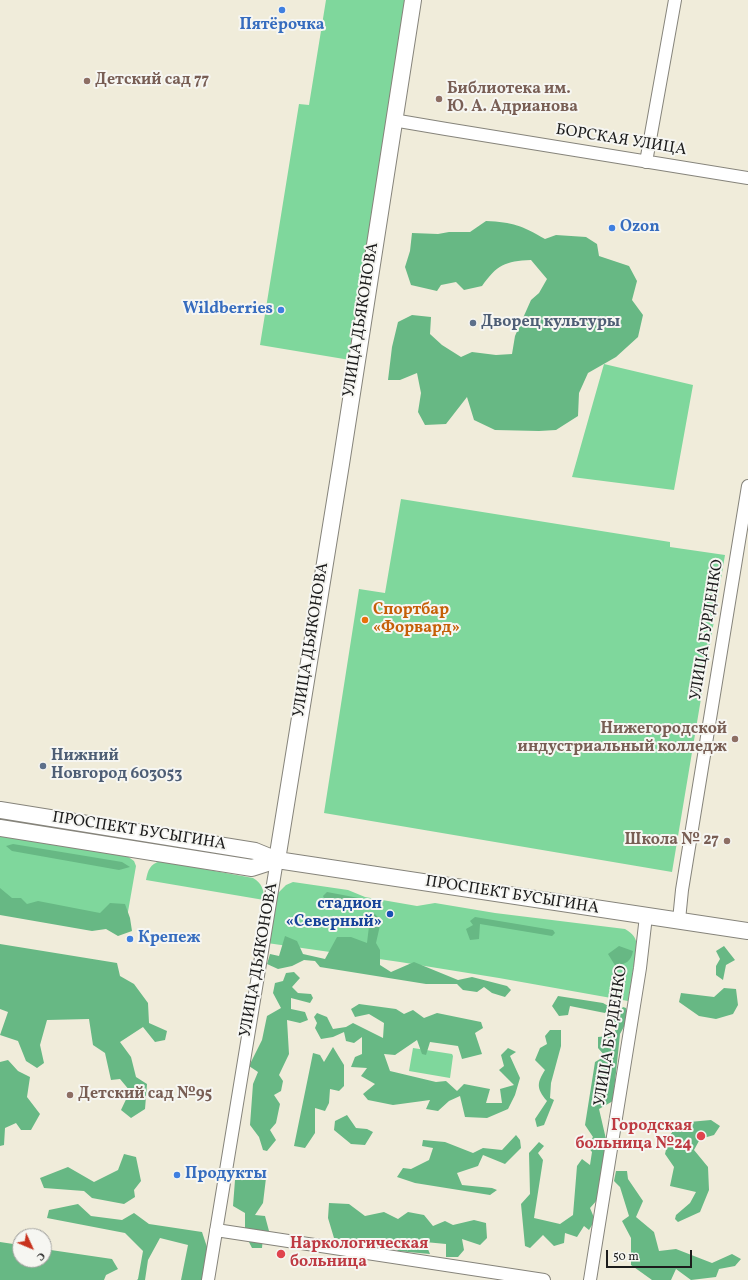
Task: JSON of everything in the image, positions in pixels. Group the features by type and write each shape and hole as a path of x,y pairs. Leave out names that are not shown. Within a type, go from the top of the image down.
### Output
{"main road":[{"name":"УЛИЦА ДЬЯКОНОВА","path":"277,860 412,0"},
{"name":"ПРОСПЕКТ БУСЫГИНА","path":"0,810 255,851 277,860 748,931"},
{"name":"ПРОСПЕКТ БУСЫГИНА","path":"0,828 252,868 277,860"}],"street":[{"path":"646,162 675,0"},
{"name":"БОРСКАЯ УЛИЦА","path":"393,120 446,130 748,178"},
{"name":"УЛИЦА БУРДЕНКО","path":"679,920 682,890 748,486"},
{"name":"УЛИЦА ДЬЯКОНОВА","path":"208,1280 277,860"},
{"name":"УЛИЦА БУРДЕНКО","path":"590,1280 640,968 646,916"},
{"path":"216,1230 544,1280"}],"green space":[{"path":"326,0 405,0 350,360 260,345 299,104 309,105"},
{"path":"486,221 503,222 517,226 545,239 556,235 586,237 597,244 599,256 629,266 637,281 632,300 643,315 638,337 616,357 588,373 579,393 578,416 556,430 495,430 474,420 467,397 446,424 425,425 418,412 421,393 417,373 400,380 388,380 392,347 398,322 412,315 431,317 430,334 442,345 461,357 472,352 496,355 512,354 515,336 531,300 539,293 547,279 531,260 508,263 492,273 482,286 464,290 456,282 441,285 437,291 411,285 405,267 410,251 412,233 438,234 449,232 470,232"},
{"path":"604,364 693,385 674,490 572,477"},
{"path":"401,499 670,542 670,547 725,555 672,872 324,813 359,589 385,593"},
{"path":"0,835 127,856 134,861 136,866 126,923 0,902"},
{"path":"13,844 122,862 130,867 119,870 12,851 6,846"},
{"path":"160,861 253,878 259,882 262,887 264,900 146,880 150,868"},
{"path":"293,882 348,890 365,897 417,906 435,903 495,913 625,929 634,936 637,946 628,1001 400,962 267,943 276,895 286,885"},
{"path":"0,888 12,898 21,898 27,904 38,901 100,913 110,903 125,904 130,918 132,931 118,936 106,929 92,931 0,915"},
{"path":"327,892 364,899 366,904 360,906 325,900 323,896"},
{"path":"375,914 381,921 376,943 380,950 380,965 391,972 414,962 458,980 472,977 507,986 511,990 505,997 492,993 484,987 477,992 463,990 457,984 426,984 320,967 315,961 304,960 292,966 278,969 267,964 270,954 279,956 285,936 297,941 303,954 325,959 337,937 351,937 367,943 370,918"},
{"path":"475,917 553,930 555,933 552,936 480,924 479,939 470,940 466,929 473,925 470,921"},
{"path":"0,944 117,963 120,976 134,984 148,1003 149,1023 167,1031 165,1040 155,1042 143,1027 120,1042 131,1057 136,1077 147,1084 145,1109 131,1118 121,1110 130,1091 120,1079 111,1080 105,1053 93,1045 89,1019 47,1020 40,1045 44,1063 37,1068 26,1061 18,1041 0,1035 8,1012 0,1009"},
{"path":"619,946 633,951 628,962 616,967 608,954"},
{"path":"724,946 735,960 726,965 723,980 716,975 716,966 720,959 716,951"},
{"path":"294,972 300,978 292,987 298,993 311,994 313,998 310,1003 291,998 291,1009 305,1012 308,1020 300,1023 287,1020 289,1054 279,1075 283,1081 281,1091 274,1095 280,1104 276,1123 270,1130 276,1140 267,1151 263,1150 259,1137 250,1125 253,1084 258,1072 249,1066 262,1040 267,1016 281,1008 273,993 275,983 283,981 286,973"},
{"path":"724,988 736,989 738,1005 733,1014 716,1019 699,1016 679,1002 681,993 714,997"},
{"path":"558,996 603,1003 610,1007 605,1013 570,1006 568,1015 559,1016 552,1006"},
{"path":"359,1004 396,1009 404,1014 413,1010 424,1018 437,1013 481,1022 483,1028 475,1033 482,1054 462,1059 458,1046 430,1042 426,1055 422,1054 417,1040 395,1055 384,1054 390,1071 436,1082 446,1081 457,1091 464,1084 490,1089 486,1103 502,1103 500,1089 514,1085 499,1070 504,1066 501,1055 508,1048 516,1052 510,1056 520,1078 515,1095 508,1109 487,1118 465,1117 460,1096 449,1101 438,1111 426,1109 430,1100 393,1105 368,1100 363,1094 375,1084 361,1076 367,1068 351,1067 355,1057 362,1054 362,1037 354,1043 346,1041 344,1032 333,1037 321,1039 315,1028 317,1023 314,1017 317,1013 327,1017 333,1029 346,1027 353,1023 383,1038 384,1023 369,1014 355,1017 351,1009"},
{"path":"623,1007 626,1008 628,1019 620,1034 613,1101 599,1109 609,1152 598,1199 590,1208 595,1220 589,1230 584,1226 577,1237 565,1233 564,1243 554,1246 543,1235 530,1248 525,1246 521,1204 530,1194 529,1153 539,1142 544,1146 538,1153 543,1160 534,1218 560,1224 573,1215 577,1166 582,1159 590,1165 592,1152 587,1146 593,1137 585,1125 595,1062 605,1056 598,1048 598,1037 617,1035 611,1021"},
{"path":"550,1030 561,1030 561,1046 551,1083 550,1098 554,1100 544,1125 537,1127 535,1119 547,1101 539,1089 540,1078 545,1070 535,1060 540,1048 547,1044 545,1036"},
{"path":"333,1047 344,1065 344,1086 339,1091 330,1089 329,1103 325,1111 315,1108 315,1133 305,1148 294,1146 313,1053 320,1055 324,1062"},
{"path":"413,1048 452,1054 450,1078 409,1071"},
{"path":"8,1060 18,1071 30,1077 27,1097 40,1114 31,1130 21,1130 16,1123 5,1128 4,1145 0,1146 0,1062"},
{"path":"347,1115 356,1128 367,1129 373,1132 365,1145 351,1144 334,1130 335,1121"},
{"path":"711,1120 720,1126 714,1135 700,1139 694,1150 708,1167 709,1190 700,1212 678,1222 675,1219 676,1215 690,1203 696,1192 670,1186 674,1167 665,1154 669,1137 678,1123"},
{"path":"516,1135 520,1140 521,1148 505,1164 483,1155 478,1166 457,1173 462,1185 492,1188 497,1190 490,1195 415,1183 397,1177 403,1168 411,1169 429,1160 433,1148 422,1146 423,1140 445,1142 473,1153 483,1148 502,1150"},
{"path":"124,1154 136,1157 141,1181 134,1190 135,1197 124,1204 92,1198 84,1191 44,1188 40,1178 68,1167 94,1182 118,1170"},
{"path":"254,1170 261,1170 266,1178 263,1203 255,1215 265,1216 269,1231 263,1237 262,1248 252,1248 245,1234 245,1213 233,1206 235,1180 253,1177"},
{"path":"616,1171 627,1171 628,1179 643,1201 636,1217 654,1232 659,1251 676,1249 712,1263 732,1254 741,1259 735,1266 719,1269 716,1277 691,1280 676,1269 671,1280 652,1280 631,1265 631,1238 622,1221 629,1216 620,1187 614,1181"},
{"path":"329,1203 349,1204 365,1216 384,1212 398,1219 408,1212 424,1215 433,1226 445,1221 453,1225 474,1220 486,1223 487,1238 480,1245 462,1239 464,1250 458,1257 446,1257 446,1244 425,1242 430,1254 398,1251 392,1245 383,1248 334,1238 328,1218"},
{"path":"78,1204 91,1216 122,1220 134,1213 149,1224 202,1232 212,1262 210,1280 181,1280 188,1245 160,1238 148,1260 145,1280 137,1280 143,1251 125,1233 47,1218 49,1210"},
{"path":"0,1242 12,1244 12,1268 52,1268 52,1250 112,1259 118,1269 106,1275 104,1280 0,1280"}],"place":[{"name":"Пятёрочка","path":"282,10"},
{"name":"Детский сад 77","path":"87,81"},
{"name":"Библиотека им. Ю. А. Адрианова","path":"439,99"},
{"name":"Ozon","path":"612,228"},
{"name":"Wildberries","path":"281,310"},
{"name":"Дворец культуры","path":"473,323"},
{"name":"Спортбар «Форвард»","path":"365,620"},
{"name":"Нижегородской индустриальный колледж","path":"735,739"},
{"name":"Нижний Новгород 603053","path":"43,766"},
{"name":"Школа № 27","path":"727,841"},
{"name":"стадион «Северный»","path":"390,914"},
{"name":"Крепеж","path":"130,939"},
{"name":"Детский сад №95","path":"70,1095"},
{"name":"Городская больница №24","path":"701,1136"},
{"name":"Продукты","path":"177,1175"},
{"name":"Наркологическая больница","path":"281,1254"}]}
